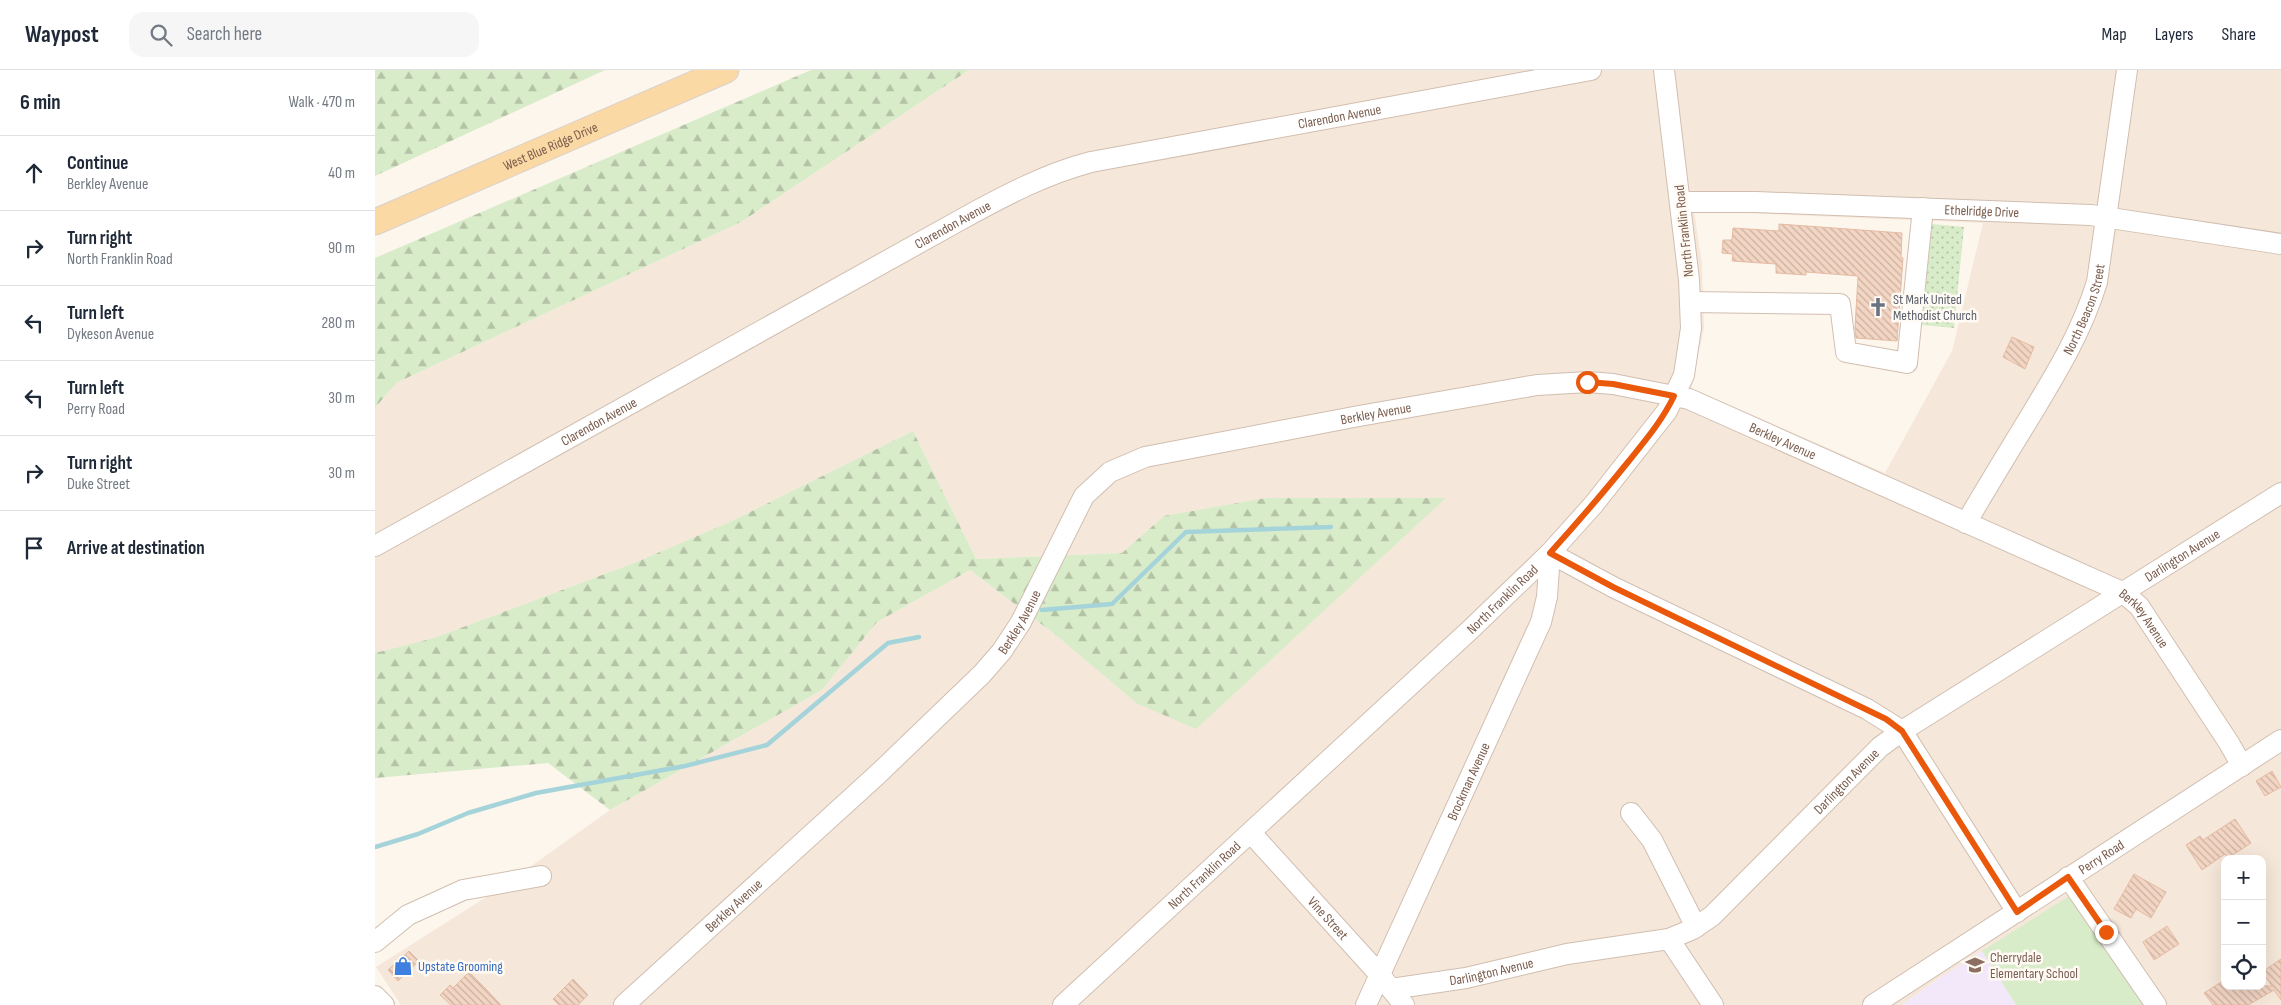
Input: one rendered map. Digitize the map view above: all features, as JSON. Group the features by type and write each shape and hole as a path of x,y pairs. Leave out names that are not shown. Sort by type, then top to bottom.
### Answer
{"main road":[{"name":"West Blue Ridge Drive","path":"375,222 726,70"}],"street":[{"name":"Clarendon Avenue","path":"375,546 962,219 1023,186 1065,169 1091,162 1591,70"},
{"name":"North Franklin Road","path":"1063,1005 1251,833 1550,553 1594,504 1667,411 1684,375 1689,350 1690,302 1681,202 1664,70"},
{"name":"North Beacon Street","path":"1965,523 2059,370 2082,326 2097,282 2127,70"},
{"name":"Ethelridge Drive","path":"1681,202 1756,202 2091,215 2281,244"},
{"path":"1690,302 1840,304 1846,352 1907,363 1923,208"},
{"name":"Berkley Avenue","path":"624,1005 878,774 982,674 1021,622 1084,496 1110,472 1145,457 1472,395 1537,385 1580,382 1613,384 1689,399 2122,592 2139,606 2242,766"},
{"name":"Darlington Avenue","path":"1386,982 1466,978 1567,954 1669,939 1696,927 1711,916 1880,747 1902,731 2281,493"},
{"path":"1550,553 1613,587 1867,709 1902,731 2017,912"},
{"name":"Brockman Avenue","path":"1366,1005 1386,982 1541,622 1547,597 1550,553"},
{"name":"Perry Road","path":"1873,1005 2281,740"},
{"path":"1631,813 1659,853 1696,927"},
{"name":"Vine Street","path":"1251,833 1386,982 1404,1005"},
{"path":"375,942 408,915 463,890 541,876"},
{"path":"2068,877 2156,1005"},
{"path":"1669,939 1713,1005"},
{"path":"375,996 384,1005"}],"shaded area":[{"path":"969,70 2281,70 2281,1005 2144,1005 2074,894 1938,979 1902,1005 401,1005 376,967 499,889 610,810 822,690 877,622 970,570 1057,636 1136,703 1164,516 1122,553 976,559 913,431 732,521 634,563 434,638 375,653 375,408 396,383 741,222","holes":["1694,211 1983,223 1952,351 1885,473 1691,388 1704,328 1702,264"]},
{"name":"Cherrydale Elementary School","path":"1982,951 2016,1005 1902,1005 1938,979"}],"green space":[{"path":"375,70 605,70 375,176"},
{"path":"811,70 969,70 741,222 396,383 375,408 375,258"},
{"path":"1932,224 1964,227 1954,328 1922,325"},
{"path":"913,431 976,559 1122,553 1164,516 1266,498 1446,498 1196,729 1136,703 1057,636 970,570 877,622 822,690 610,810 548,763 375,778 375,653 434,638 634,563 732,521"},
{"path":"2074,893 2144,1005 2016,1005 1982,951"}],"building":[{"name":"St Mark United Methodist Church","path":"1779,224 1902,233 1901,257 1903,258 1897,341 1856,338 1858,276 1806,272 1806,275 1776,273 1776,264 1732,261 1733,254 1722,253 1723,240 1732,240 1733,228 1779,231"},
{"path":"2012,337 2034,347 2025,369 2003,357"},
{"path":"2272,771 2281,787 2265,796 2256,781"},
{"path":"2235,819 2251,843 2233,855 2221,855 2202,870 2186,845 2200,836 2203,840"},
{"path":"2134,874 2166,892 2151,918 2136,909 2131,918 2114,909"},
{"path":"2167,926 2179,944 2154,960 2143,942"},
{"name":"Upstate Grooming","path":"409,951 419,961 398,981 388,970"},
{"path":"2281,959 2281,1000 2274,990 2248,1005 2213,1005 2204,993 2221,982 2221,990 2266,990 2266,986 2272,986 2266,978 2266,969"},
{"path":"469,972 501,1005 451,1005 440,995 450,985 453,988"},
{"path":"573,979 588,995 578,1005 559,1005 553,999"}],"waterway":[{"path":"1042,610 1112,604 1186,532 1331,527"},
{"path":"375,847 418,834 468,813 536,793 685,766 767,745 888,643 919,637"}],"place":[{"name":"St Mark United Methodist Church","path":"1878,307"},
{"name":"Cherrydale Elementary School","path":"1975,965"},
{"name":"Upstate Grooming","path":"403,966"}],"route":[{"path":"1587,382 1633,387 1674,396 1667,411 1650,434 1594,504 1550,553 1613,587 1886,719 1902,731 2017,912 2068,877 2106,932"}]}
